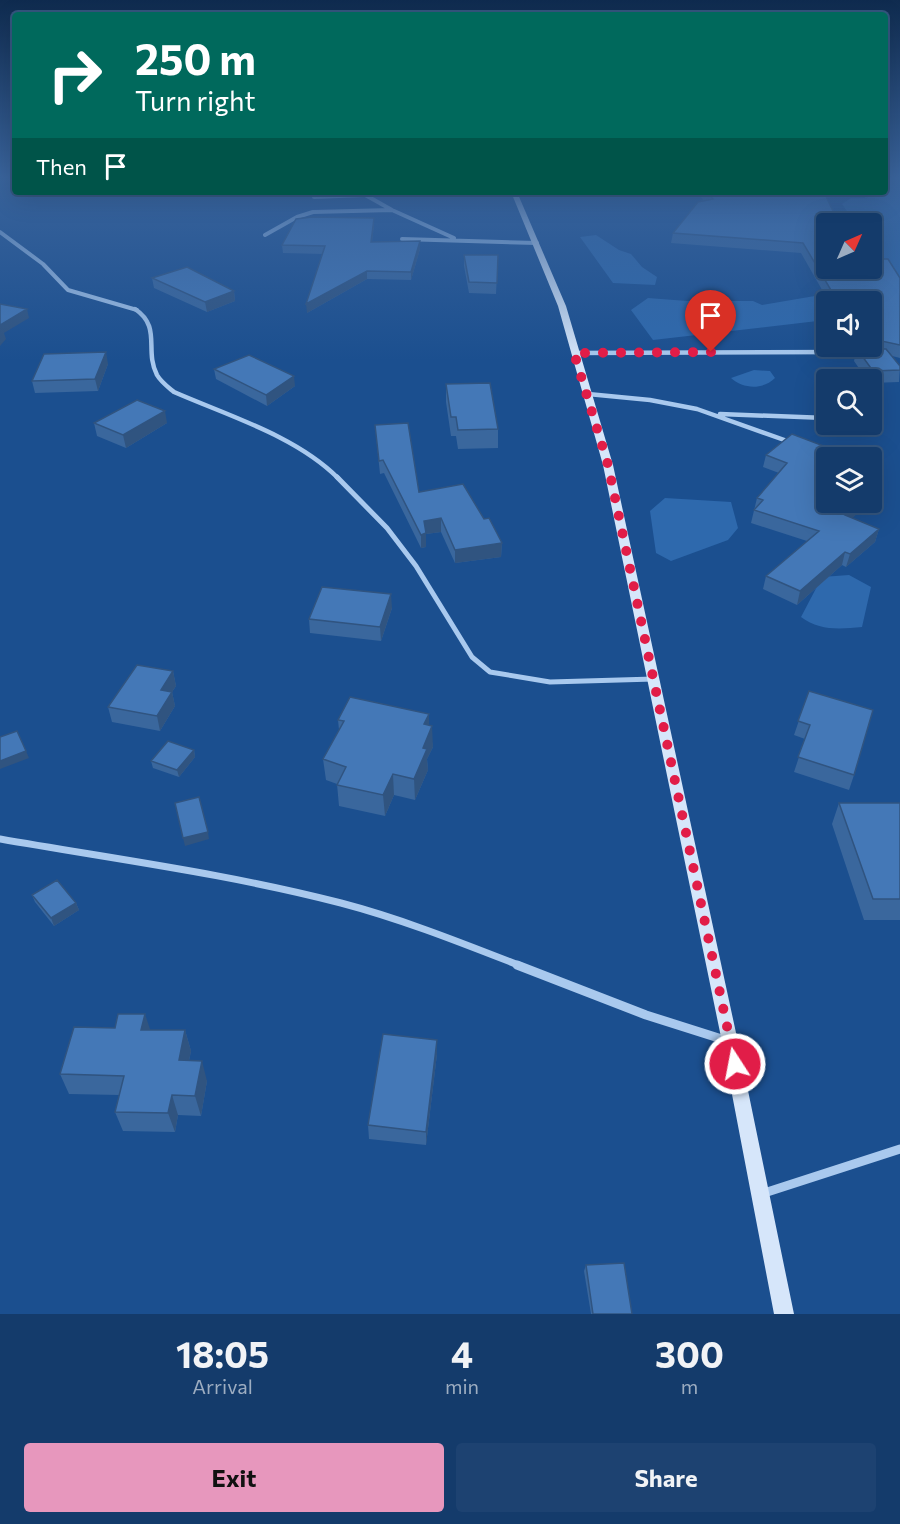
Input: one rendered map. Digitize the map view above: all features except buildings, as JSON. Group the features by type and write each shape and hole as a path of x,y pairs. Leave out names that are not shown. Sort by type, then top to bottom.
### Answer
{"main road":[{"path":"535,238 562,306 608,465 655,679 784,1314"}],"street":[{"path":"8,238 43,264 68,290 132,307 144,315 151,328 153,363 156,373 161,381 174,392 298,446 325,465 394,538 416,566 465,646 480,666 504,676 550,682 655,679"},
{"path":"453,238 457,240"},
{"path":"402,239 537,243"},
{"path":"574,353 816,352"},
{"path":"588,394 649,399 713,413 797,445"},
{"path":"713,413 816,418"},
{"path":"0,838 146,861 312,895 391,918 486,952 646,1015 730,1042"},
{"path":"760,1194 900,1149"}],"shaded area":[{"path":"581,238 601,238 619,250 631,254 642,267 657,277 655,285 613,283"},
{"path":"882,238 900,238 900,286 882,260"},
{"path":"816,296 816,321 653,340 631,310 648,298 687,301 753,301 762,305"},
{"path":"754,370 770,371 775,378 765,385 753,387 736,382 731,378"},
{"path":"665,498 731,502 738,528 728,540 671,561 656,553 650,511"},
{"path":"849,575 871,587 862,627 822,627 801,617 822,577"}],"route":[{"path":"711,352 574,353 608,465 735,1064"}]}
